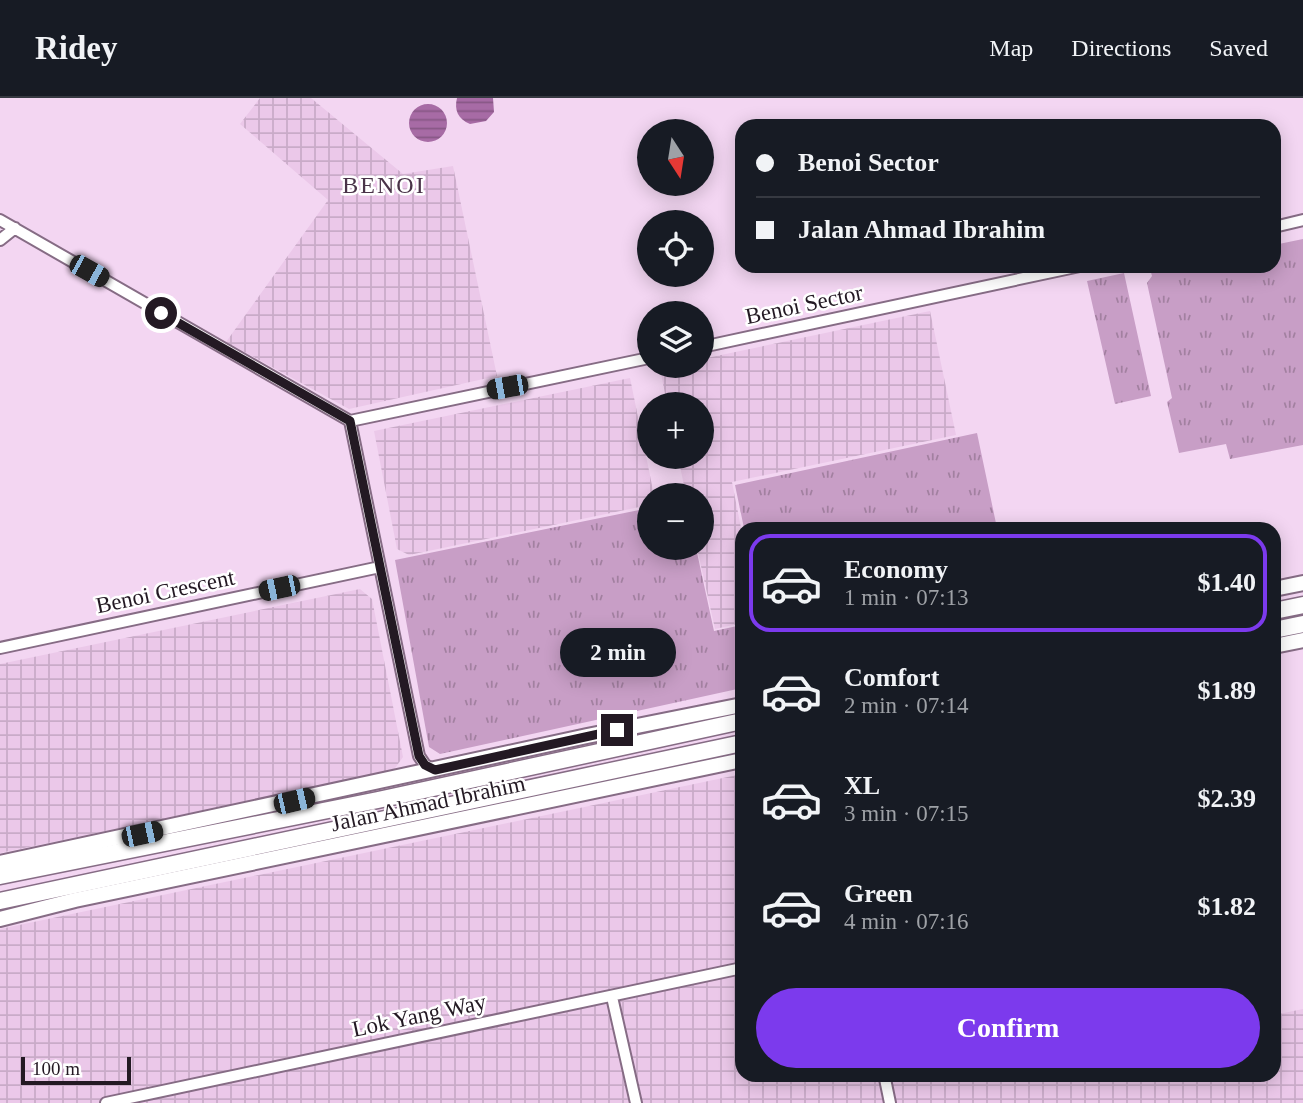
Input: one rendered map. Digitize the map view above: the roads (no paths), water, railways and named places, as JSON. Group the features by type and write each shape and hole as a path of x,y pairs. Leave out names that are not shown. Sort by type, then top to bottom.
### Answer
{"highway":[{"path":"1281,610 1303,605"},
{"path":"1281,629 1303,624"},
{"path":"0,876 378,800 735,723"},
{"path":"0,901 735,745"},
{"path":"0,911 57,895 66,889"}],"main road":[{"path":"1281,588 1303,583"},
{"path":"1281,645 1303,640"},
{"name":"Jalan Ahmad Ibrahim","path":"0,863 735,706"},
{"name":"Jalan Ahmad Ibrahim","path":"0,919 88,897 735,761"}],"street":[{"path":"0,220 350,421 637,361"},
{"path":"1281,225 1303,220"},
{"path":"0,240 15,228"},
{"name":"Benoi Sector","path":"714,344 1047,273"},
{"path":"350,421 419,756 425,765 435,770"},
{"name":"Benoi Crescent","path":"0,648 380,567"},
{"path":"409,776 419,756"},
{"name":"Lok Yang Way","path":"106,1103 735,970"},
{"path":"612,997 636,1103"},
{"path":"886,1082 890,1103"},
{"path":"170,1089 173,1103"}],"district":[{"name":"BENOI","path":"384,185"}]}
